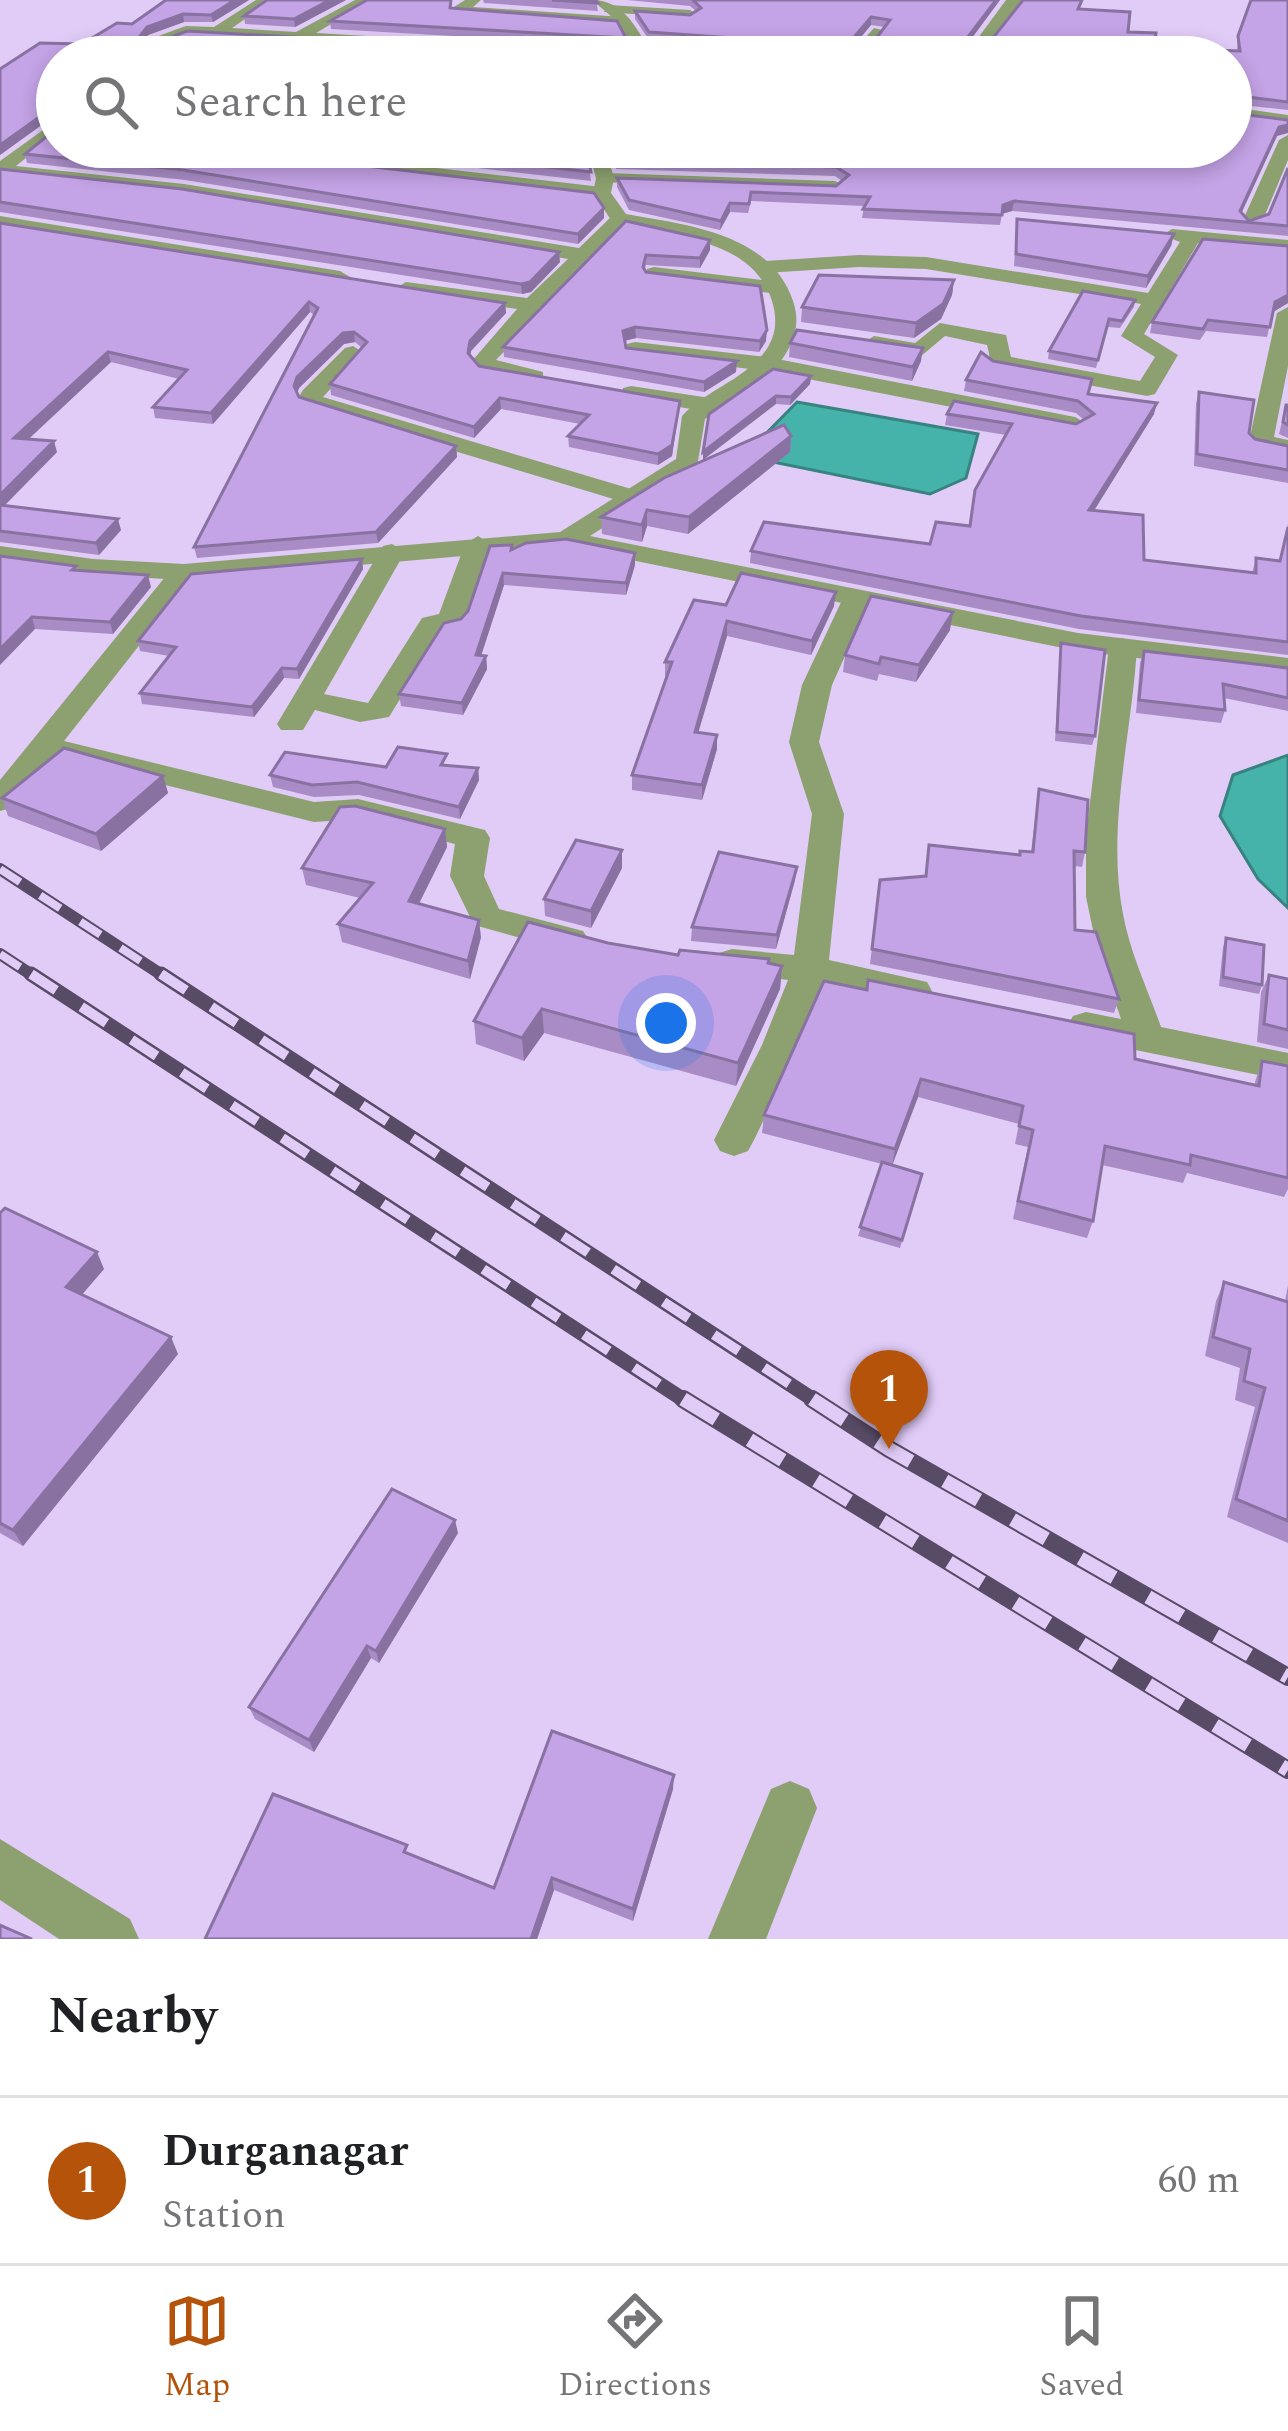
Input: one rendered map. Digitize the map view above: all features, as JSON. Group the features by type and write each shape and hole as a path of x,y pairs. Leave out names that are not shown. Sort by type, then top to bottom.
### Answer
{"street":[{"path":"219,30 266,0"},
{"path":"166,36 219,30 300,36 365,0"},
{"path":"474,0 459,10 623,21"},
{"path":"986,36 1015,0"},
{"path":"604,4 690,14"},
{"path":"604,4 623,21 630,36"},
{"path":"511,36 528,17"},
{"path":"875,36 879,31"},
{"path":"1252,115 1288,120"},
{"path":"1252,222 1288,140"},
{"path":"0,170 36,142"},
{"path":"421,168 603,186 835,186"},
{"path":"567,539 688,462 694,416 767,364 799,333 765,267 732,246 620,219 603,186 600,168"},
{"path":"0,170 184,189 583,255"},
{"path":"571,383 501,372 483,361 532,304 620,219"},
{"path":"0,222 360,280"},
{"path":"1147,233 1288,246"},
{"path":"854,340 920,350 940,329 998,340 1000,362 1147,389 1167,355 1132,336 1192,237"},
{"path":"765,267 926,263 1154,299"},
{"path":"654,273 778,288"},
{"path":"383,284 532,304"},
{"path":"1288,313 1261,441 1288,447"},
{"path":"634,350 767,364 1075,424"},
{"path":"352,353 311,394 313,401 628,496"},
{"path":"617,391 710,405"},
{"path":"0,554 93,567 184,572 567,539 1123,647 1288,667"},
{"path":"392,552 299,711 378,711 432,624 452,621 478,544"},
{"path":"0,800 184,572"},
{"path":"734,1140 781,1045 810,969 828,814 804,742 817,685 857,598"},
{"path":"1123,647 1120,715 1106,807 1103,899 1146,1038"},
{"path":"41,745 314,812 358,809 473,838 466,876 486,917 610,950"},
{"path":"699,958 810,969 939,996"},
{"path":"1054,1019 1288,1067"},
{"path":"737,1939 790,1808"},
{"path":"0,1867 110,1939"}],"shaded area":[{"path":"797,402 978,434 966,478 930,494 744,456"},
{"path":"1288,755 1288,908 1258,879 1220,816 1233,775"}],"building":[{"path":"166,0 235,0 211,15 183,14 147,27 140,36 95,36 117,23 132,24"},
{"path":"267,0 330,0 294,19 244,16"},
{"path":"367,0 451,0 450,8 617,21 625,36 591,36 330,21"},
{"path":"693,0 996,0 969,36 878,36 890,20 871,17 855,36 649,32 635,11 690,15 701,8"},
{"path":"1023,0 1082,0 1078,9 1130,12 1128,32 1156,33 994,36"},
{"path":"1251,0 1288,0 1288,102 1252,98 1252,36 1238,36"},
{"path":"187,31 275,36 174,36"},
{"path":"36,46 36,119 0,145 0,69"},
{"path":"1252,116 1288,120 1288,125 1279,127 1240,211 1249,221 1269,214 1288,168 1288,226 1014,201 1003,205 1002,215 863,209 870,197 751,192 749,204 730,203 721,221 629,200 617,178 836,186 849,175 838,168 1252,168"},
{"path":"163,168 383,168 594,193 604,208 578,234"},
{"path":"0,169 182,189 559,252 530,282 521,284 0,202"},
{"path":"1017,219 1174,234 1148,276 1016,254"},
{"path":"626,221 710,240 700,258 646,255 643,267 646,272 760,286 767,330 760,341 635,327 623,331 626,348 737,361 704,382 503,347"},
{"path":"0,223 505,303 470,341 468,353 479,366 680,401 672,445 658,454 568,436 589,415 500,398 474,427 330,384 367,342 354,332 343,333 297,377 294,386 299,397 456,446 376,532 194,547 318,308 309,302 211,413 153,407 187,370 108,352 14,438 54,441 0,495"},
{"path":"1203,239 1288,246 1288,295 1275,302 1270,327 1208,320 1203,329 1152,322"},
{"path":"819,275 954,280 943,304 916,323 802,307"},
{"path":"1083,291 1135,300 1122,321 1109,319 1098,360 1049,351"},
{"path":"797,330 923,348 913,367 790,343"},
{"path":"981,352 993,361 1092,379 1088,394 1157,403 1089,510 1143,515 1144,560 1256,573 1256,558 1280,561 1288,527 1288,642 1081,616 751,551 764,522 930,544 936,522 970,526 975,490 1012,424 947,414 954,401 1076,424 1094,414 1078,401 966,380"},
{"path":"773,369 811,376 791,397 776,396 703,452 709,414"},
{"path":"1199,392 1254,400 1249,433 1255,439 1288,446 1288,470 1197,454"},
{"path":"784,425 791,436 689,517 647,510 642,525 601,517 664,478"},
{"path":"0,505 118,519 96,543 0,531"},
{"path":"566,539 635,553 626,583 503,573 476,655 486,656 462,703 399,694 444,623 461,619 468,611 490,546 512,545 511,550 526,543"},
{"path":"0,556 76,566 72,570 148,575 110,622 32,617 0,649"},
{"path":"362,559 297,669 282,668 252,707 140,693 176,647 138,641 191,574"},
{"path":"741,573 836,592 812,641 727,621 695,732 717,735 702,785 632,775 672,662 665,662 694,600 726,605"},
{"path":"871,596 953,612 919,665 881,657 879,664 845,655"},
{"path":"1061,643 1105,650 1095,736 1057,732"},
{"path":"1144,651 1288,668 1288,698 1223,684 1225,710 1139,700"},
{"path":"398,747 447,754 441,765 478,768 459,807 357,782 312,785 270,775 285,752 386,767"},
{"path":"64,748 163,776 96,834 2,798"},
{"path":"1039,789 1088,800 1085,852 1074,851 1075,930 1096,932 1119,999 872,949 880,880 926,876 929,845 1020,855 1020,851 1033,852"},
{"path":"355,806 445,829 409,901 479,920 468,961 338,924 373,883 302,868 340,807"},
{"path":"576,840 622,850 591,911 544,899"},
{"path":"719,852 797,867 777,935 692,927"},
{"path":"528,922 608,943 678,955 680,950 769,959 768,963 782,966 738,1063 542,1009 522,1038 474,1021"},
{"path":"1226,938 1264,945 1262,985 1223,977"},
{"path":"1269,975 1288,979 1288,1030 1264,1024"},
{"path":"868,980 1134,1034 1135,1059 1259,1086 1262,1061 1288,1066 1288,1178 1191,1155 1190,1165 1105,1146 1093,1221 1018,1201 1033,1130 1019,1126 1023,1106 921,1079 895,1149 764,1115 824,981 867,990"},
{"path":"882,1162 922,1174 902,1240 860,1227"},
{"path":"5,1208 97,1252 66,1287 171,1337 13,1530 0,1523 0,1213"},
{"path":"1224,1282 1288,1302 1288,1521 1236,1499 1265,1388 1244,1381 1250,1349 1213,1337"},
{"path":"392,1489 455,1520 376,1651 367,1646 309,1740 249,1707"},
{"path":"552,1731 674,1775 633,1909 552,1878 531,1939 205,1939 273,1794 407,1845 404,1852 494,1888"},
{"path":"0,1925 32,1939 0,1939"}],"railway":[{"path":"0,869 165,977"},
{"path":"0,954 35,977"},
{"path":"31,974 687,1402"},
{"path":"161,974 817,1402"},
{"path":"683,1399 1288,1770"},
{"path":"812,1399 889,1449 1288,1677"}],"place":[{"name":"Durganagar","path":"889,1449"}]}
